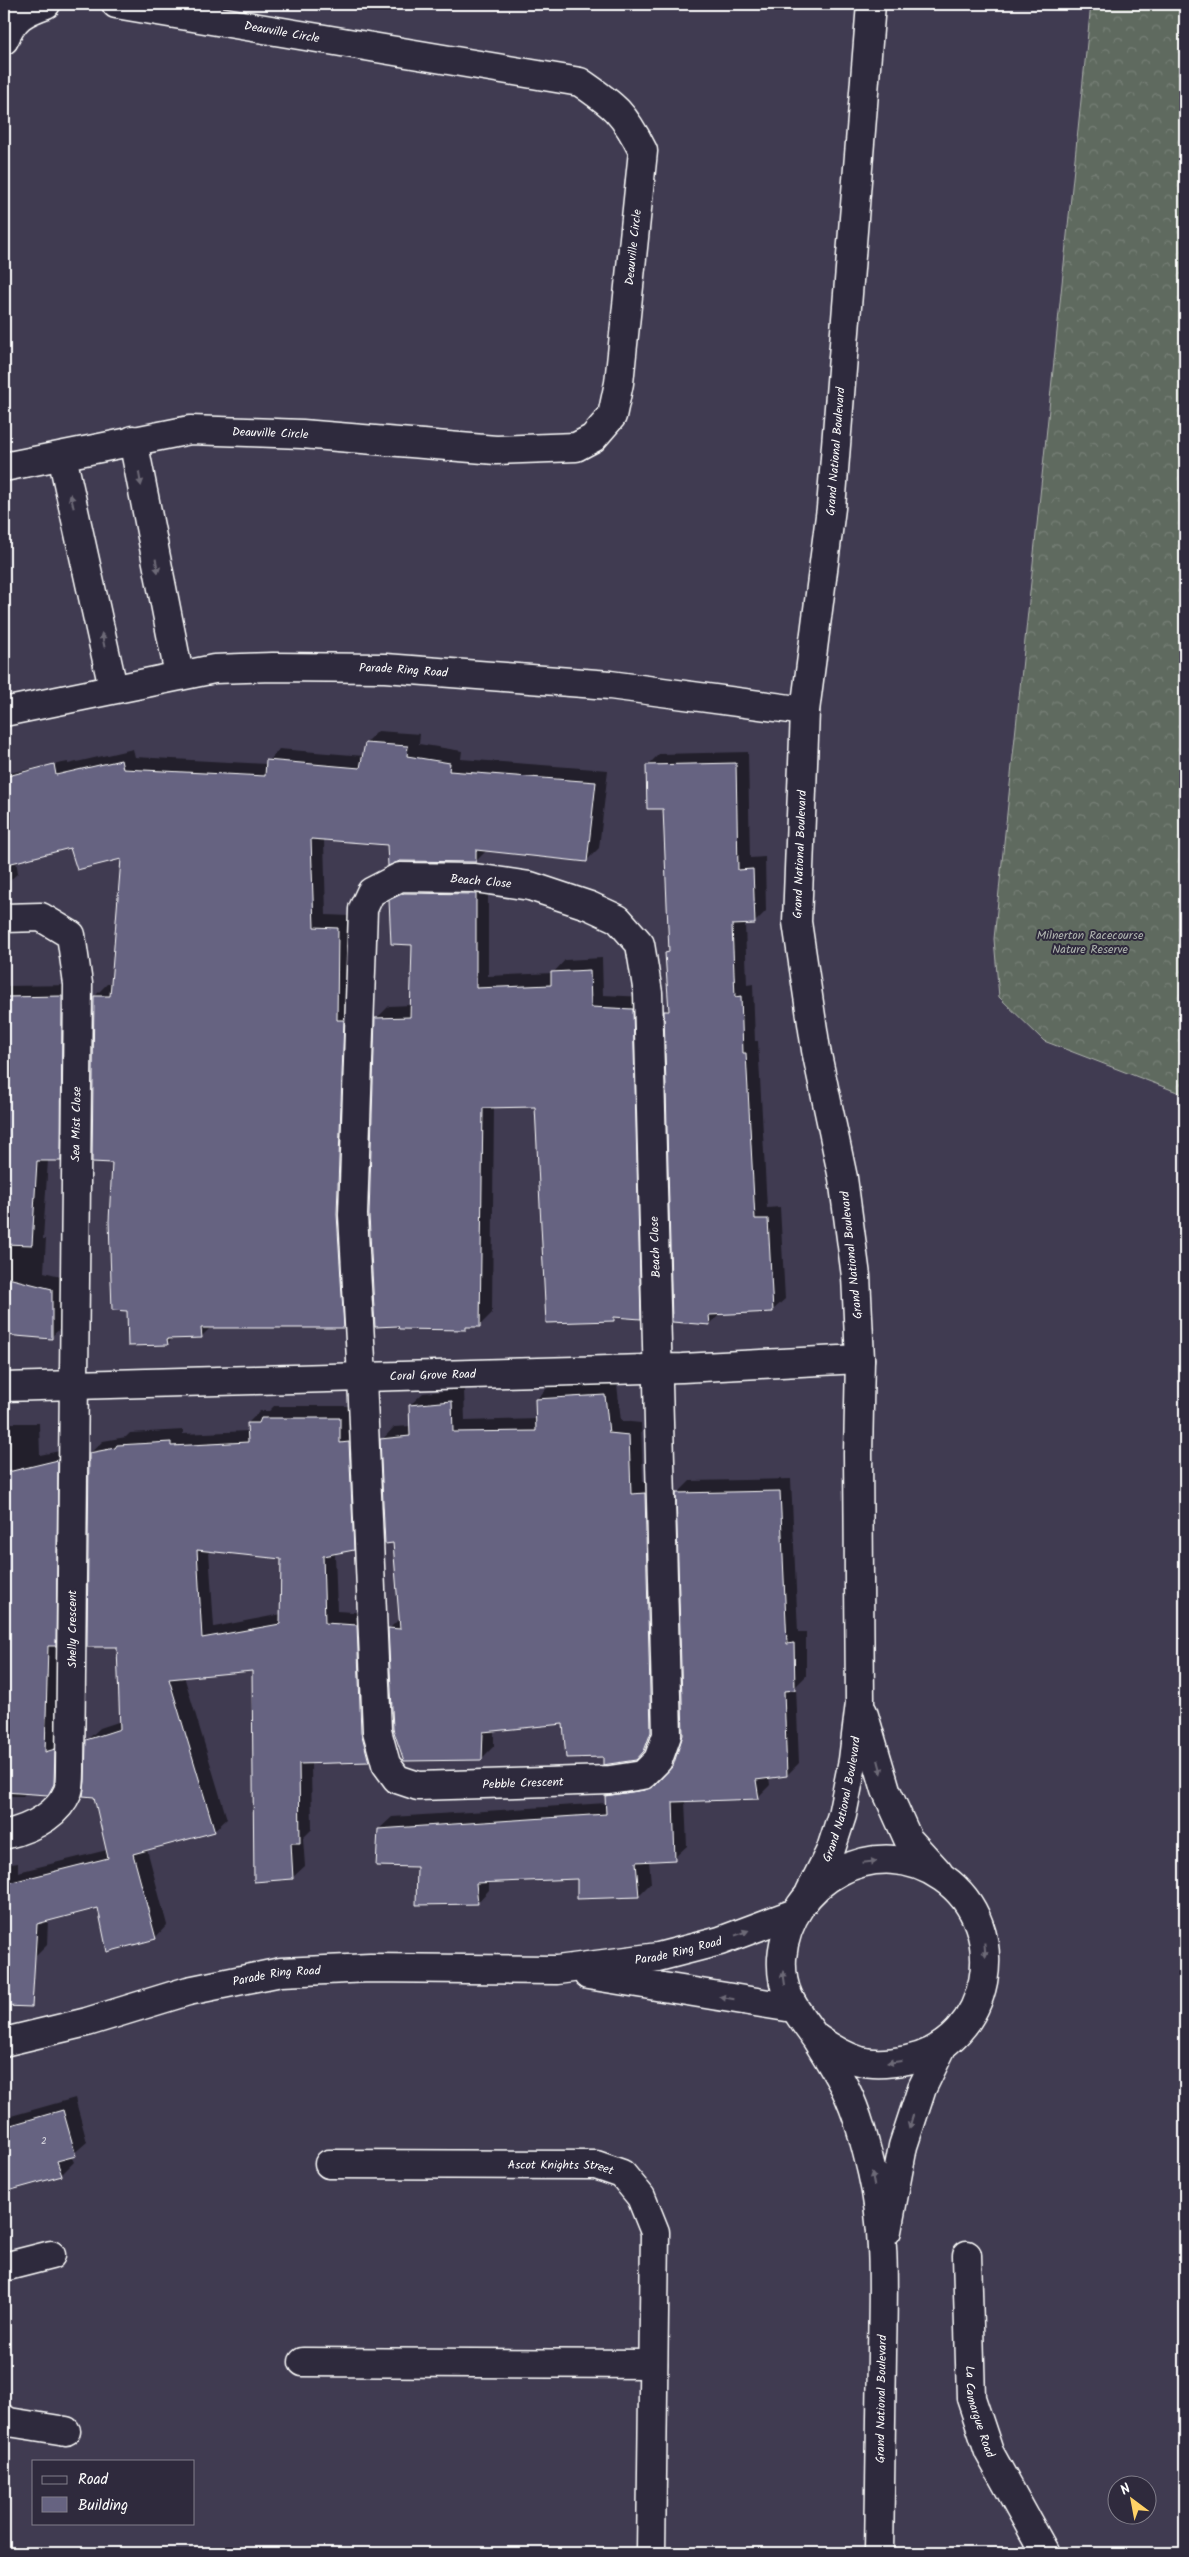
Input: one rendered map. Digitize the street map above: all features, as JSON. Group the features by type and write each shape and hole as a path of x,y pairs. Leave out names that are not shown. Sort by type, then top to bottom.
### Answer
{"street":[{"path":"4,40 10,25 25,11 46,4"},
{"name":"Deauville Circle","path":"4,467 190,430 302,434 496,450 576,447 592,438 612,416 618,383 643,151 628,121 611,103 580,82 116,4"},
{"name":"Grand National Boulevard","path":"871,4 831,508 805,711 797,922 816,1050 842,1178 856,1276 860,1359 858,1454 860,1703 853,1760 842,1816 830,1852 785,1936 782,1960 785,1985 793,2008 814,2036 845,2089 862,2133 872,2174 884,2245"},
{"path":"133,440 179,675"},
{"path":"62,456 113,688"},
{"name":"Parade Ring Road","path":"4,712 113,688 214,669 385,668 610,685 805,711"},
{"name":"Beach Close","path":"362,1377 353,1215 363,909 371,892 400,877 475,878 530,886 590,906 618,919 640,944 648,993 659,1368"},
{"name":"Sea Mist Close","path":"4,918 41,917 71,935 78,984 73,1386"},
{"name":"Coral Grove Road","path":"4,1387 659,1368 860,1359"},
{"name":"Pebble Crescent","path":"362,1377 376,1732 386,1764 397,1779 418,1786 428,1786 610,1780 643,1775 658,1760 667,1735 659,1368"},
{"name":"Shelly Crescent","path":"4,1834 27,1830 50,1814 68,1791 70,1771 73,1386"},
{"name":"Grand National Boulevard","path":"860,1703 886,1790 908,1838 942,1877"},
{"path":"802,1902 832,1874 860,1863 888,1860 916,1865 942,1877 963,1896 978,1920 986,1946 986,1974 979,2002 964,2025 943,2045 918,2058 891,2064 863,2062 836,2052 814,2036"},
{"name":"Parade Ring Road","path":"4,2042 86,2022 188,1991 281,1972 370,1968 557,1970 658,1957 720,1941 802,1902"},
{"name":"Parade Ring Road","path":"557,1970 793,2008"},
{"name":"Grand National Boulevard","path":"879,2553 884,2245 903,2146 922,2088 943,2045"},
{"name":"Ascot Knights Street","path":"330,2164 596,2165 622,2174 641,2197 656,2232 651,2553"},
{"path":"4,2268 52,2255"},
{"name":"La Camargue Road","path":"967,2255 971,2398 989,2452 1045,2553"},
{"path":"303,2362 653,2364"},
{"path":"4,2419 9,2422 66,2431"}],"green space":[{"name":"Milnerton Racecourse Nature Reserve","path":"1091,4 1185,4 1185,1095 1044,1041 999,997 994,939"}],"building":[{"path":"365,743 408,746 407,756 450,763 449,771 596,782 587,862 476,850 476,862 400,861 388,866 387,845 311,839 314,927 338,928 337,1020 344,1020 337,1214 344,1328 201,1328 202,1338 167,1339 168,1345 128,1346 127,1311 112,1310 109,1221 112,1163 92,1162 94,996 110,996 121,859 77,870 70,848 4,865 4,777 54,764 56,775 121,760 123,769 265,776 266,760 360,768"},
{"path":"736,763 738,870 753,869 755,924 732,925 735,997 741,996 743,1053 746,1053 755,1219 768,1219 773,1312 709,1315 710,1325 672,1322 664,1011 669,1011 665,953 669,952 663,809 647,809 646,765"},
{"path":"404,893 476,894 476,988 551,985 551,972 590,970 591,1007 633,1009 641,1319 614,1317 614,1321 546,1323 535,1107 483,1108 480,1327 466,1327 466,1330 399,1329 398,1326 375,1327 369,1215 375,1018 410,1017 412,945 391,944 389,900"},
{"path":"62,996 61,1161 37,1161 32,1245 4,1244 4,997"},
{"path":"4,1277 52,1289 52,1339 4,1335"},
{"path":"605,1395 609,1433 629,1435 631,1494 645,1493 651,1732 644,1751 636,1760 603,1765 603,1757 566,1758 563,1724 483,1732 482,1760 404,1761 393,1729 388,1628 400,1629 393,1543 385,1544 380,1439 410,1436 409,1405 452,1401 453,1432 536,1431 535,1399"},
{"path":"261,1418 340,1418 340,1443 349,1442 354,1550 323,1556 325,1623 357,1625 361,1732 369,1762 299,1764 300,1843 291,1843 293,1879 254,1882 252,1671 169,1679 215,1832 133,1854 156,1939 107,1952 98,1908 37,1924 32,2007 4,2006 4,1884 108,1858 94,1797 83,1796 86,1740 120,1729 117,1647 87,1647 89,1453 115,1448 117,1445 171,1442 171,1446 248,1442 247,1423 259,1423","holes":["197,1550 281,1559 280,1624 202,1638"]},
{"path":"58,1460 56,1646 48,1646 45,1752 55,1749 54,1784 48,1795 4,1792 4,1473"},
{"path":"780,1491 787,1644 794,1643 795,1690 784,1691 787,1776 756,1780 759,1799 673,1802 675,1860 636,1862 639,1897 577,1899 577,1879 476,1883 478,1904 416,1905 417,1867 376,1866 378,1829 606,1814 605,1796 645,1790 654,1786 673,1766 683,1735 676,1493"},
{"path":"63,2110 76,2156 57,2161 62,2176 4,2192 4,2127"}]}
